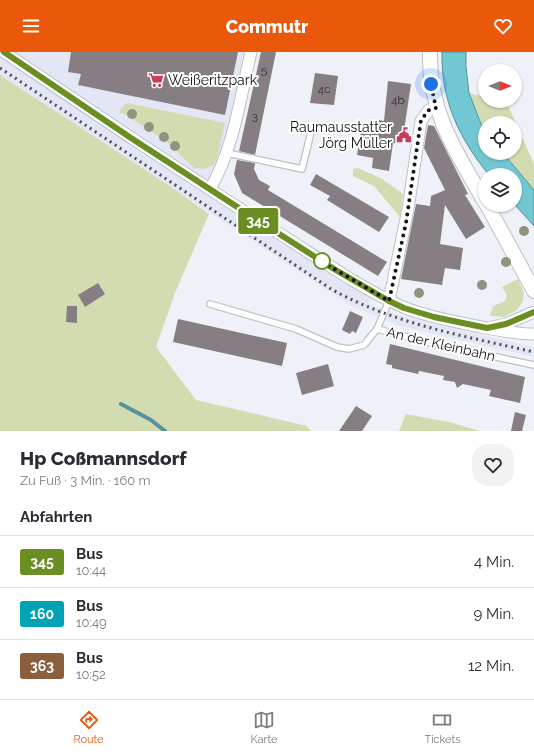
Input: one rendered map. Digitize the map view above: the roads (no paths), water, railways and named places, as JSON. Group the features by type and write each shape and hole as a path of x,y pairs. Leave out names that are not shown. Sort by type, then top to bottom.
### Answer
{"street":[{"name":"An der Kleinbahn","path":"4,52 131,138 334,269 389,301 404,308 434,317 514,334 534,334"},
{"path":"210,189 220,172 227,153 251,52"},
{"path":"430,52 431,84 436,108 457,152 478,190"},
{"path":"389,301 407,216 421,120 429,110 436,108"},
{"path":"491,212 534,291"},
{"name":"An der Kleinbahn","path":"487,328 506,324 534,312"}],"lane":[{"path":"227,153 302,169 311,132"},
{"name":"An der Kleinbahn","path":"389,301 377,329 431,343 534,364"},
{"path":"210,304 296,329 337,347 349,349 364,345 377,329"}],"water":[{"path":"442,52 466,52 469,93 478,116 478,160 509,160 516,168 484,168 478,161 454,118 445,87"},
{"path":"522,176 534,190 534,226 521,212"}],"waterway":[{"path":"121,404 151,420 165,431"}],"railway":[{"path":"0,68 331,289 355,301 404,320 430,328 534,352"}],"place":[{"name":"Weißeritzpark","path":"156,80"},
{"name":"Raumausstatter Jörg Müller","path":"404,135"}]}
